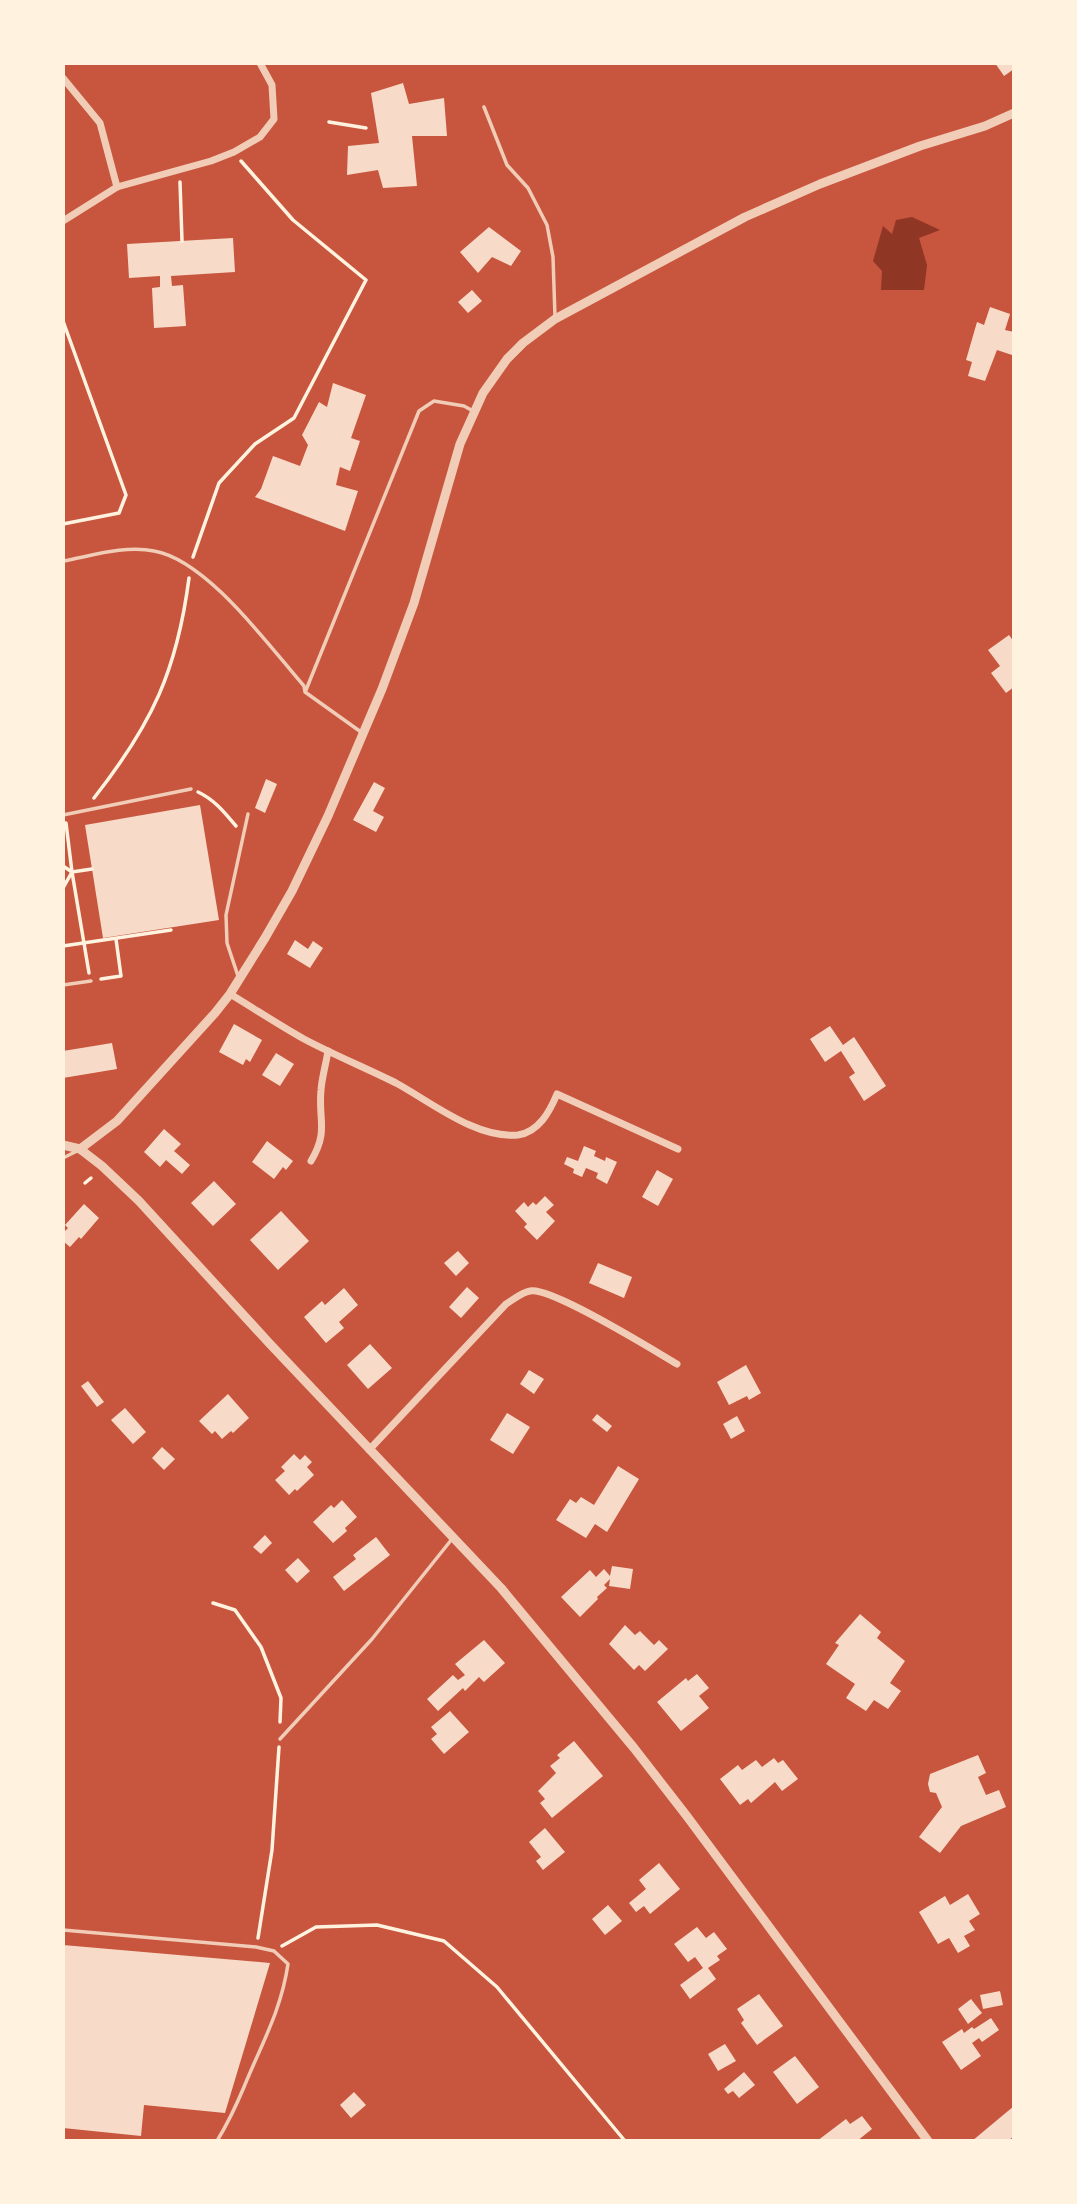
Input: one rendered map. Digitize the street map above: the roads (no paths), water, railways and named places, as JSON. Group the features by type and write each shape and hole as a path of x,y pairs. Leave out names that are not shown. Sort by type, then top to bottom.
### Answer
{"street":[{"path":"63,221 117,187 234,152 260,137 274,119 272,85 260,63"},
{"path":"63,78 100,123 117,187"},
{"path":"80,1149 117,1121 230,994 292,891 363,734 414,603 460,444 483,393 507,359 555,319 745,217 820,184 920,146 985,126 1014,113"},
{"path":"230,994 303,1038 397,1084 457,1119 497,1134 520,1135 537,1127 551,1109 557,1094 678,1149"},
{"path":"311,1161 321,1144 321,1092 328,1051"},
{"path":"63,1145 80,1149 103,1166 139,1201 500,1588 634,1748 928,2141"},
{"path":"369,1450 506,1304 527,1291 537,1291 569,1303 677,1364"}],"lane":[{"path":"484,107 507,166 528,188 548,225 555,319"},
{"path":"305,692 419,411 434,401 464,406 475,411"},
{"path":"63,561 135,549 154,551 190,566 216,588 248,622 304,685 305,692 363,734"},
{"path":"64,815 191,789"},
{"path":"239,979 225,929 228,900 248,814"},
{"path":"63,985 91,981"},
{"path":"63,1158 80,1149"},
{"path":"280,1739 372,1639 453,1537"},
{"path":"63,1930 256,1947 274,1951 288,1964 283,1994 235,2110 217,2141"}]}
